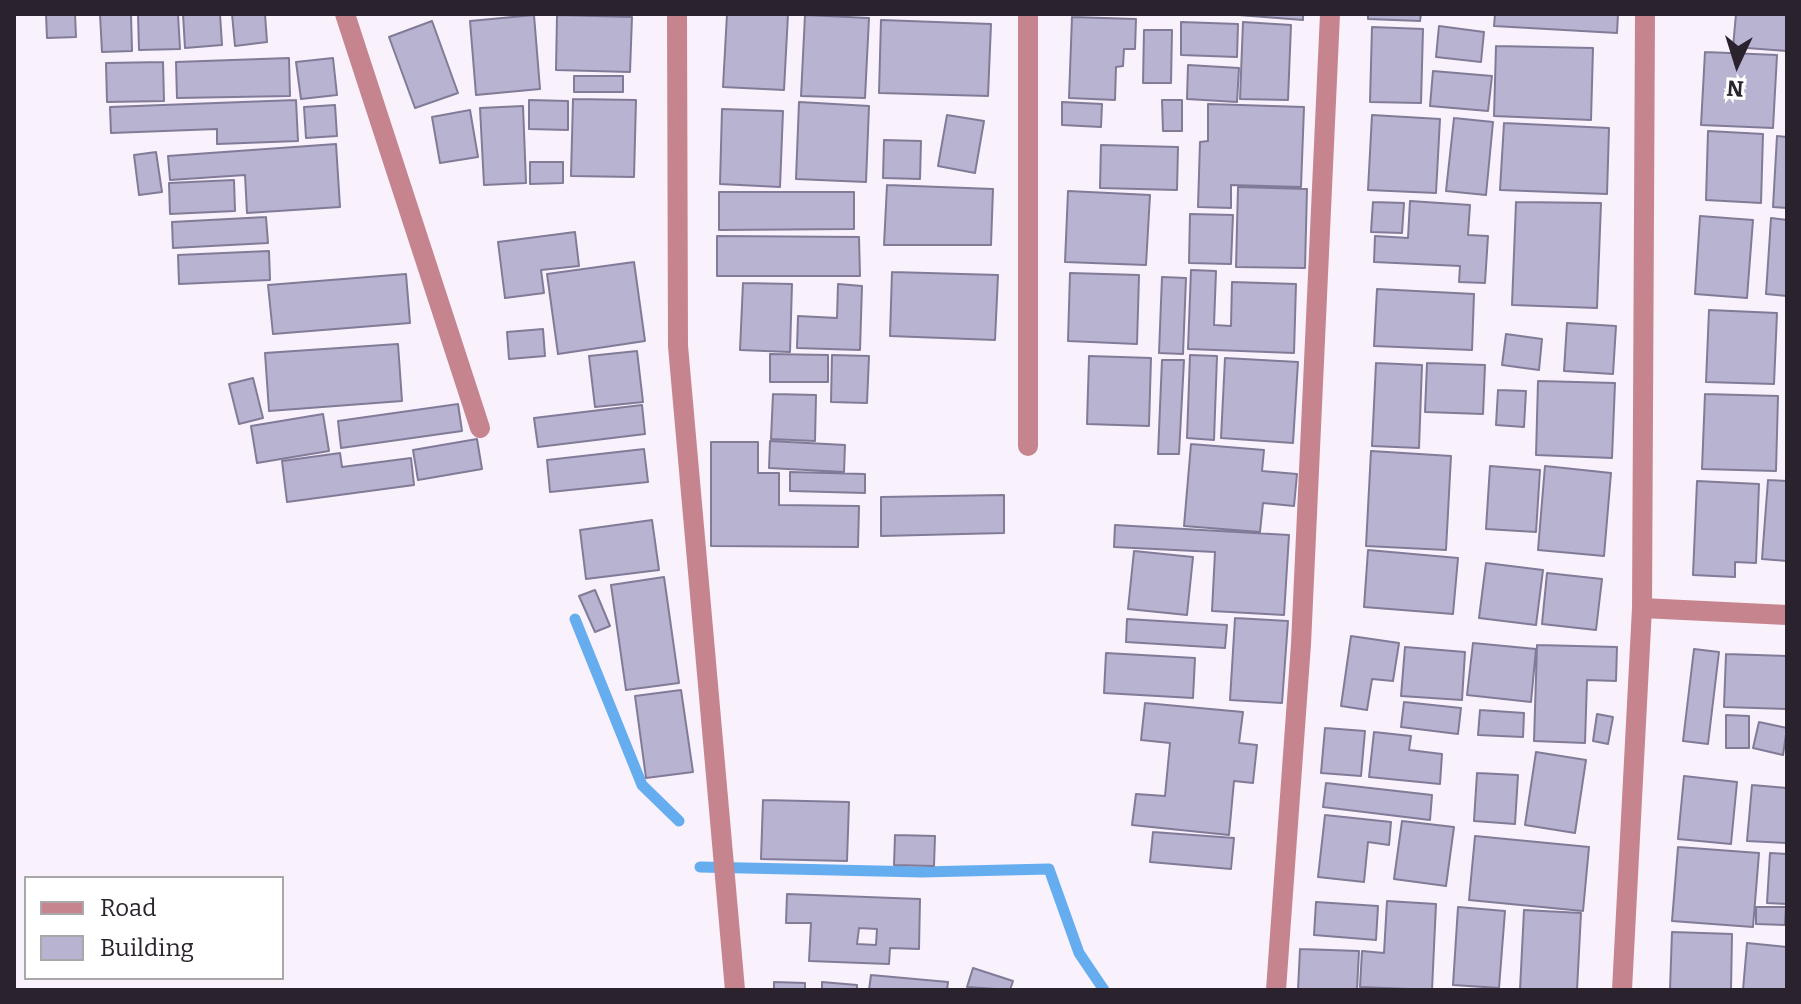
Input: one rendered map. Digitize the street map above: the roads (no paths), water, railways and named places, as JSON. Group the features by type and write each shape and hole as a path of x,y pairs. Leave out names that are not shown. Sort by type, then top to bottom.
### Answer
{"street":[{"path":"345,14 480,428"},
{"path":"677,14 678,346 735,990"},
{"path":"1028,14 1028,446"},
{"path":"1276,990 1301,644 1330,14"},
{"path":"1622,990 1642,608 1645,14"},
{"path":"1642,608 1787,615"}],"waterway":[{"path":"575,619 642,785 679,821"},
{"path":"700,867 922,872 1049,869 1079,953 1104,990"}]}
